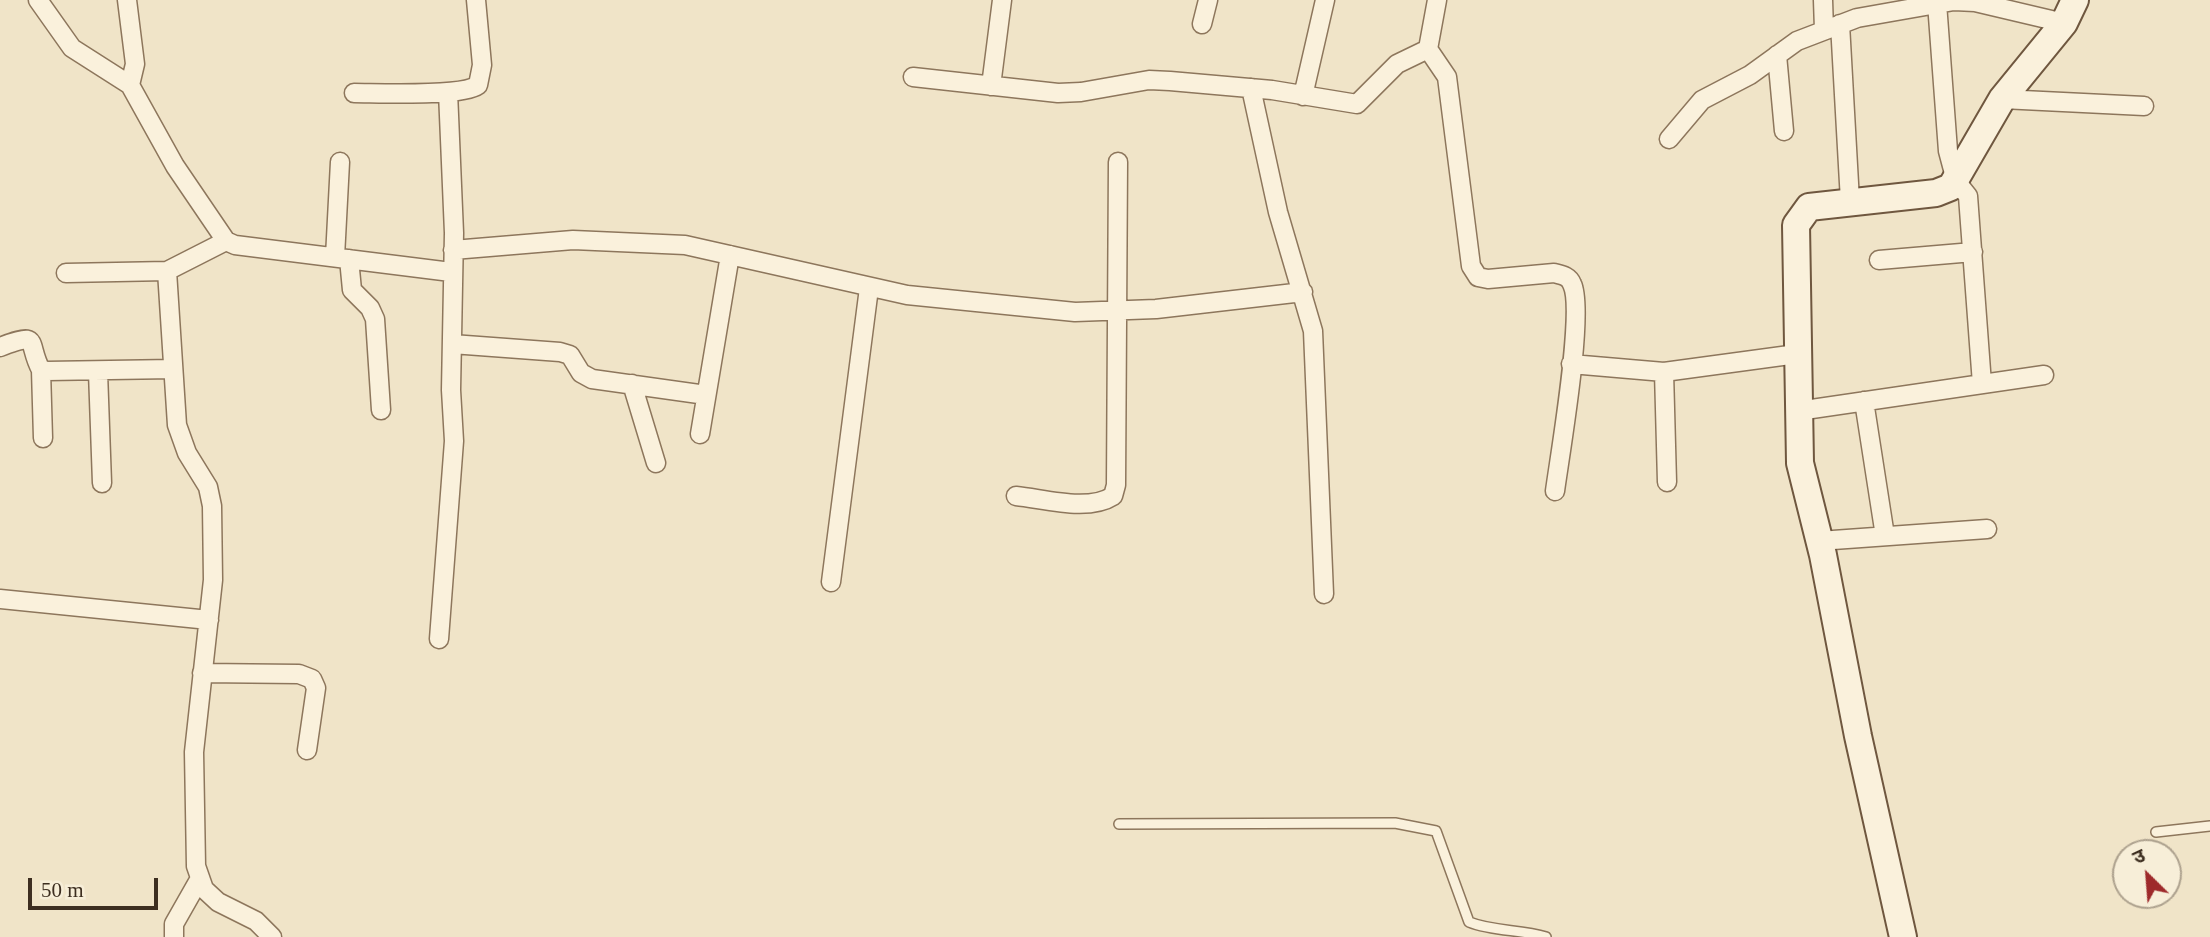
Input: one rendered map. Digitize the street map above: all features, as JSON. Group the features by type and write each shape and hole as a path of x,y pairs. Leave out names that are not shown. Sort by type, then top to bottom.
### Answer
{"street":[{"path":"38,0 72,48 130,85 175,166 226,241 235,245 451,272"},
{"path":"127,0 135,64 130,85"},
{"path":"354,93 447,92 472,89 481,78 476,0"},
{"path":"991,86 1002,0"},
{"path":"1202,24 1209,0"},
{"path":"1303,96 1325,0"},
{"path":"1437,0 1428,49 1447,77 1471,266 1478,277 1488,279 1554,273 1565,276 1572,284 1574,297 1571,364 1555,491"},
{"path":"1823,0 1832,27 1850,201"},
{"path":"1669,138 1702,100 1750,75 1797,41 1832,27 1937,3 1968,1 2070,11"},
{"path":"1937,3 1948,152 1956,181 1968,196 1982,384"},
{"path":"1903,937 1800,463 1796,225 1809,207 1936,193 1956,181 2003,99 2070,11"},
{"path":"913,78 1081,92 1149,80 1251,88 1357,104 1397,64 1428,49"},
{"path":"1777,55 1784,131"},
{"path":"1251,88 1278,212 1313,331 1324,594"},
{"path":"439,639 454,442 451,272 453,250 447,92"},
{"path":"2003,99 2144,106"},
{"path":"340,162 342,258 352,290 370,309 375,319 381,410"},
{"path":"1016,496 1090,504 1103,502 1113,496 1116,485 1119,312 1118,162"},
{"path":"66,273 167,271 226,241"},
{"path":"453,250 544,241 633,241 685,245 869,289 1075,312 1119,312 1303,292"},
{"path":"1879,260 1972,252"},
{"path":"700,434 730,255"},
{"path":"167,271 177,425 187,453 208,487 212,506 213,580 194,752 194,845 199,880 218,902 256,921 272,937"},
{"path":"831,582 869,289"},
{"path":"0,347 23,338 35,345 41,370 43,438"},
{"path":"452,344 560,352 570,355 586,377 706,395"},
{"path":"1571,364 1664,372 1797,354"},
{"path":"41,370 98,372 173,369"},
{"path":"98,372 102,483"},
{"path":"1664,372 1667,482"},
{"path":"1798,411 2044,375"},
{"path":"632,384 656,463"},
{"path":"1864,401 1885,536"},
{"path":"1819,541 1987,529"},
{"path":"0,599 209,620"},
{"path":"202,673 299,674 312,679 316,688 307,750"},
{"path":"174,937 174,924 199,880"}],"lane":[{"path":"1119,824 1395,823 1436,831 1469,922 1487,929 1519,931 1546,937"},
{"path":"2157,832 2210,826"}]}
